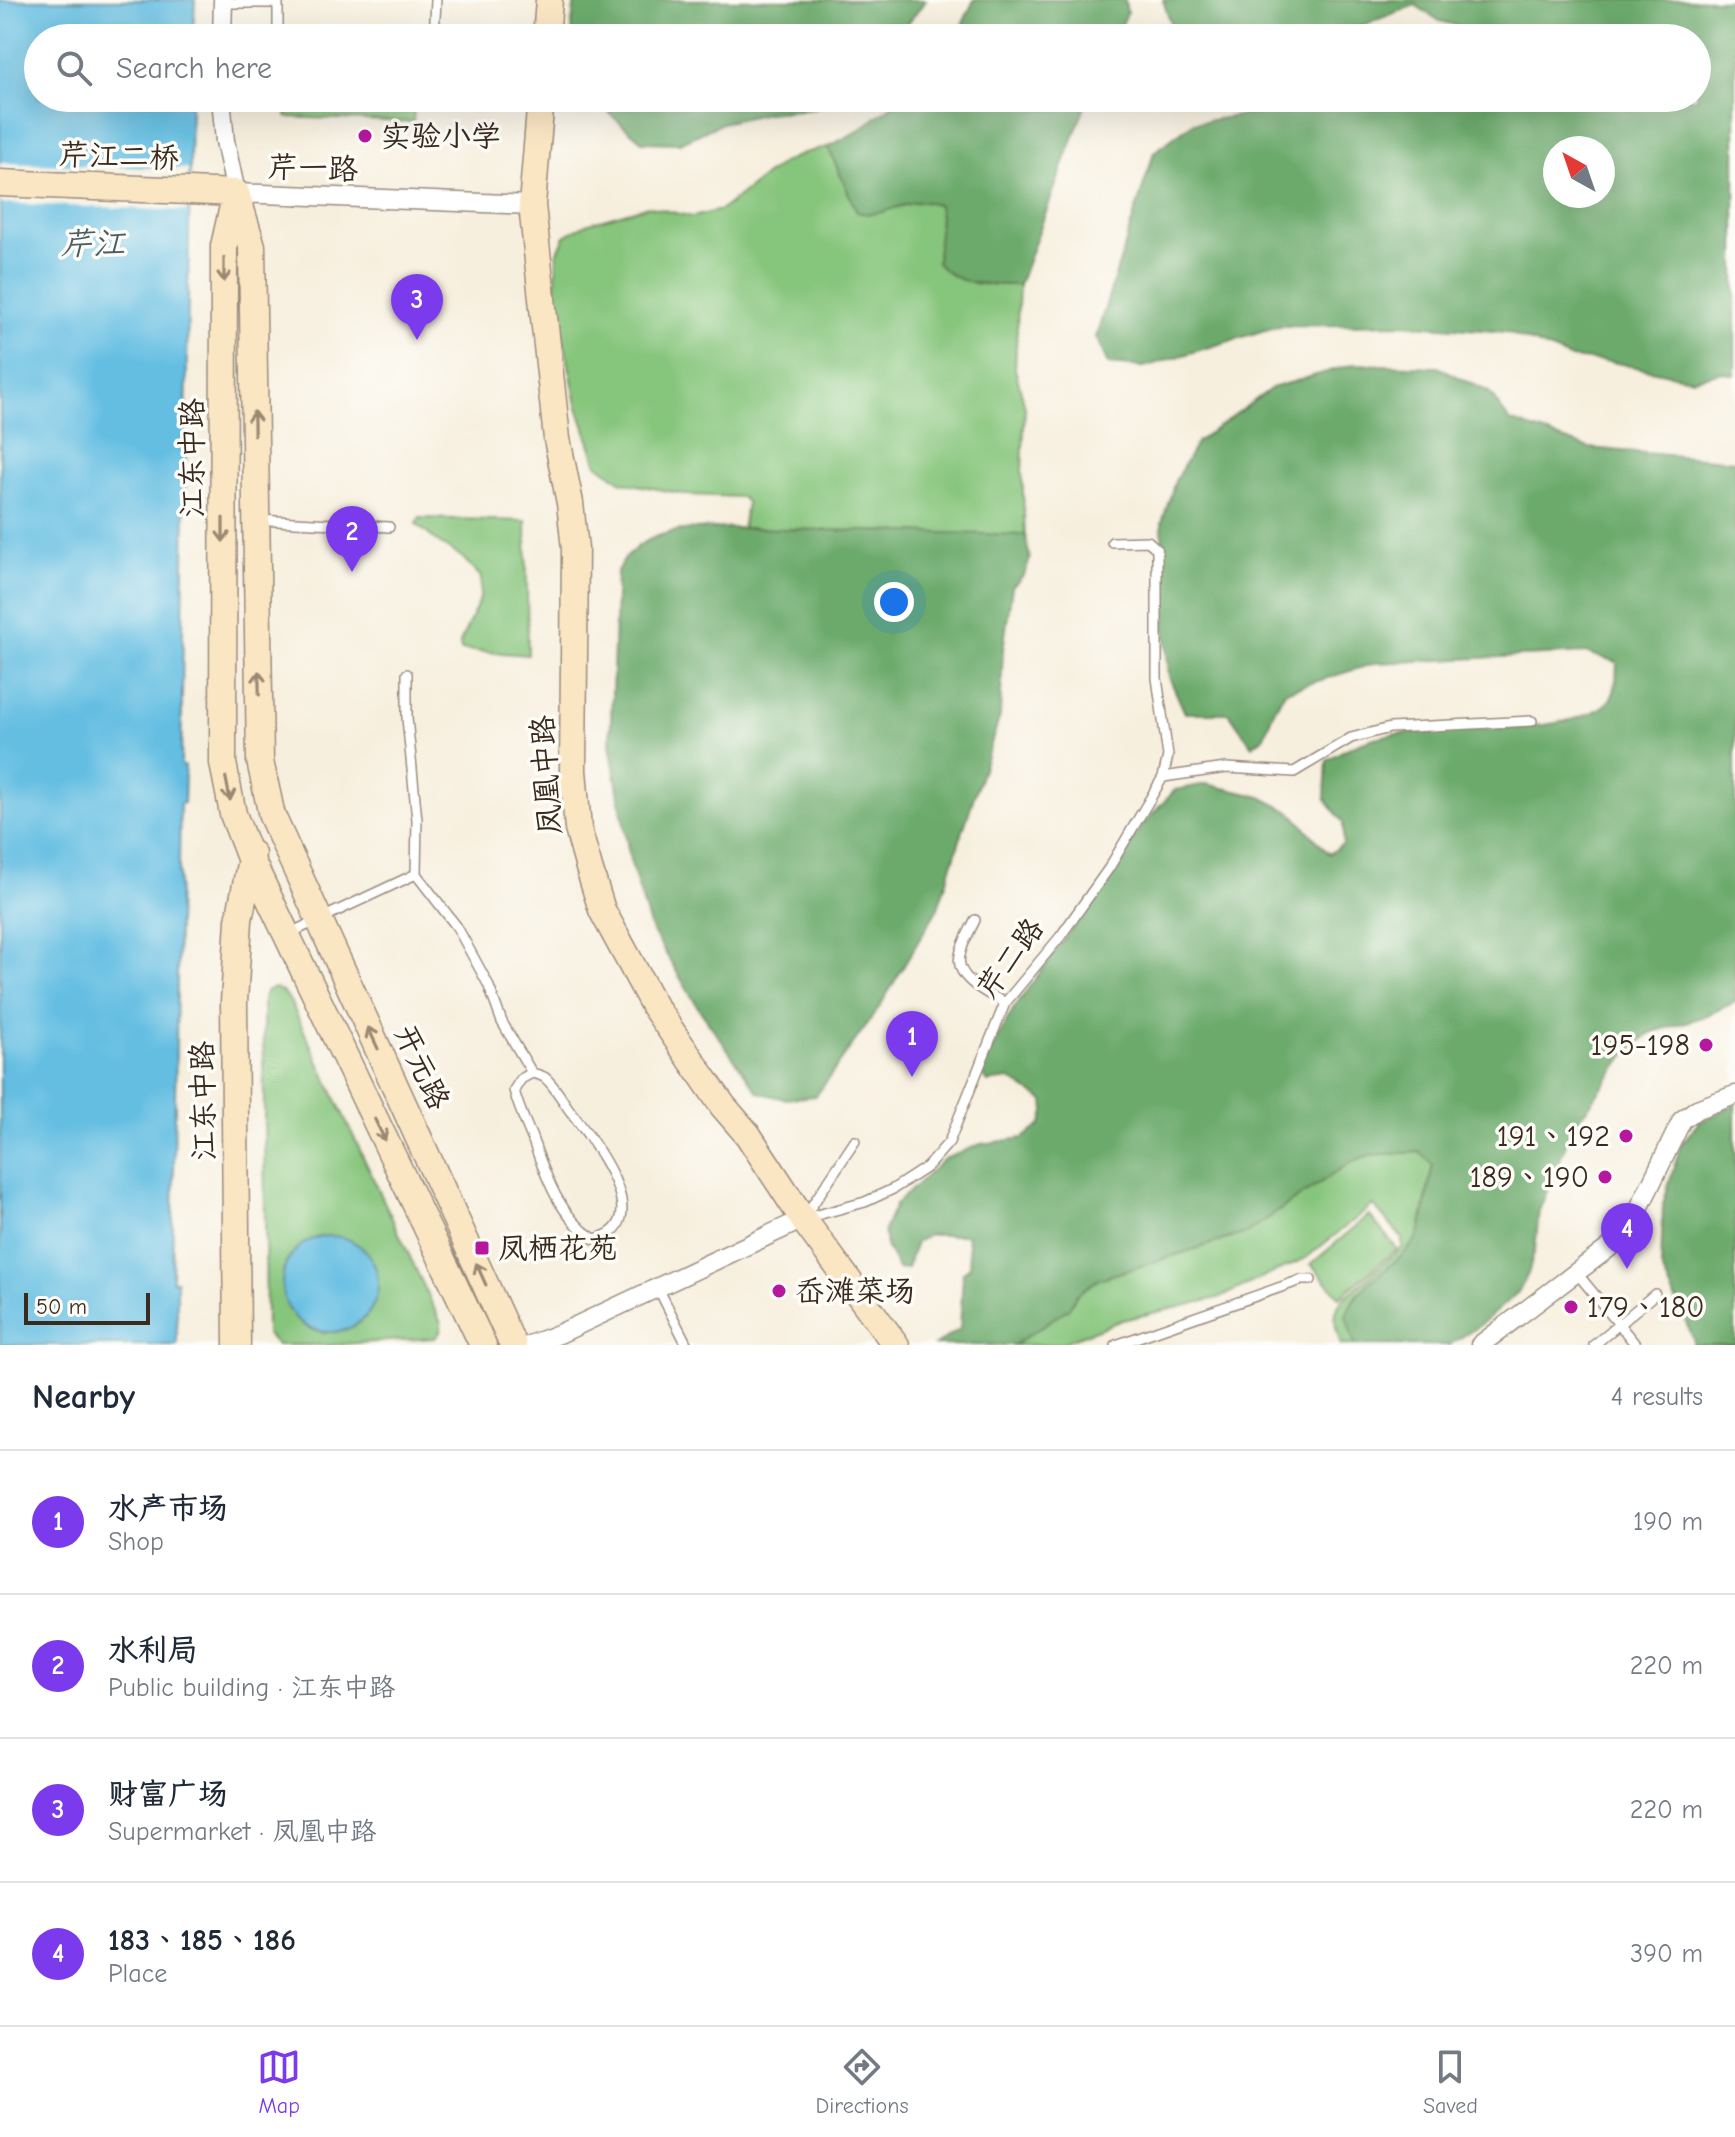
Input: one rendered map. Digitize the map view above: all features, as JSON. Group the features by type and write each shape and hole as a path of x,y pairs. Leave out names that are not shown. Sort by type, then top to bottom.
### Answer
{"main road":[{"path":"547,24 549,0"},
{"name":"凤凰中路","path":"540,112 532,205 557,439 570,503 575,549 573,727 591,836 603,882 621,926 665,1005 733,1102 748,1135 803,1219"},
{"name":"芹江二桥","path":"0,183 236,193"},
{"name":"江东中路","path":"236,193 252,246 260,761 272,816"},
{"name":"江东中路","path":"236,193 224,246 223,763 233,814 250,858 239,920 234,1002 237,1345"},
{"path":"272,816 250,858 483,1345"},
{"name":"开元路","path":"272,816 513,1345"},
{"path":"803,1219 896,1345"}],"street":[{"path":"222,24 223,2"},
{"path":"222,112 236,193"},
{"name":"芹一路","path":"236,193 532,205"},
{"path":"1480,1345 1614,1244 1631,1225 1682,1120 1697,1109 1735,1095"},
{"name":"芹二路","path":"529,1345 803,1219"}],"lane":[{"path":"435,24 436,0"},
{"path":"223,2 278,2 278,24"},
{"path":"255,519 389,527"},
{"name":"芹二路","path":"803,1219 865,1202 893,1189 927,1167 949,1142 1005,1003 1060,937 1101,879 1163,777 1168,756 1157,678 1157,549 1148,541 1112,542"},
{"path":"407,674 408,731 417,820 416,874 457,927 488,984 508,1034 532,1073 545,1077 584,1129 619,1187 622,1206 618,1225 607,1236 594,1239 584,1232 565,1212 553,1192 517,1105 514,1090 521,1079 532,1073"},
{"path":"1163,777 1226,768 1294,772 1351,738 1390,728 1532,721"},
{"path":"288,934 416,874"},
{"path":"975,920 959,956 959,965 972,983 1005,1003"},
{"path":"803,1219 855,1141"},
{"path":"1576,1272 1636,1345"},
{"path":"1116,1345 1301,1280 1311,1280"},
{"path":"658,1288 687,1345"},
{"path":"1594,1345 1655,1294"}],"green space":[{"path":"575,0 926,0 907,24 572,23"},
{"path":"974,0 1125,0 1127,13 1122,24 963,24"},
{"path":"1163,0 1735,0 1735,375 1722,372 1693,379 1612,362 1570,358 1507,332 1402,324 1279,326 1144,367 1108,364 1096,337 1154,152 1193,123 1261,112 1711,112 1711,24 1451,24 1440,21 1415,5 1366,24 1171,24"},
{"path":"286,112 414,112 413,122 286,117"},
{"path":"609,112 778,112 722,123 680,143 643,142"},
{"path":"883,112 1083,112 1019,285 964,281 937,263 938,205 917,202 878,213 857,212 828,147"},
{"path":"828,147 857,212 918,202 938,205 937,263 976,284 1019,285 1015,369 1025,407 1022,470 1025,535 742,528 747,503 741,497 688,495 622,482 597,464 577,404 555,297 557,254 565,236 586,224 648,206 692,217 721,210 782,163"},
{"path":"1354,364 1438,367 1489,392 1510,421 1589,448 1735,461 1735,1002 1703,1017 1650,1033 1626,1054 1572,1129 1539,1211 1535,1250 1528,1274 1518,1292 1479,1326 1449,1345 1355,1345 1346,1316 1359,1293 1409,1249 1420,1232 1433,1165 1420,1152 1369,1155 1348,1164 1246,1233 1099,1279 1077,1294 1069,1308 1014,1345 935,1345 960,1329 963,1272 970,1267 967,1235 928,1235 916,1242 907,1268 898,1269 886,1246 884,1230 895,1205 944,1159 981,1144 1023,1138 1041,1125 1044,1101 1010,1079 988,1082 983,1077 983,1064 1014,1008 1145,822 1175,790 1207,784 1261,797 1292,813 1329,854 1343,844 1343,823 1325,798 1327,760 1334,756 1365,741 1389,735 1504,729 1564,722 1589,714 1607,703 1613,694 1617,662 1587,653 1376,663 1285,691 1264,737 1252,746 1229,713 1185,713 1169,677 1165,629 1162,523 1175,481 1197,442 1272,388"},
{"path":"420,518 526,521 528,655 461,650 460,643 480,599 481,577 462,557 416,524"},
{"path":"742,528 1025,535 1030,559 1024,575 1012,587 1003,650 1000,716 938,908 880,1006 816,1096 784,1099 758,1092 699,1009 651,929 630,860 610,744 617,571 640,545 655,537 688,530"},
{"path":"275,988 290,1001 441,1323 440,1332 435,1338 277,1345 266,1334 263,998 267,990","holes":["323,1237 361,1247 370,1260 372,1305 364,1318 348,1328 333,1332 317,1331 303,1325 298,1319 283,1270 290,1257 302,1246"]},
{"path":"1735,1104 1735,1345 1693,1345 1693,1338 1661,1267 1663,1204 1681,1144 1699,1122"},
{"path":"1420,1152 1433,1164 1419,1235 1405,1253 1356,1295 1346,1316 1355,1345 1341,1345 1335,1323 1338,1307 1402,1248 1402,1238 1373,1205 1306,1258 1218,1298 1122,1320 1056,1345 1014,1345 1068,1308 1077,1294 1099,1279 1246,1233 1348,1164 1369,1155"},
{"path":"1369,1215 1397,1249 1340,1297 1311,1264"}],"water":[{"name":"芹江","path":"0,0 195,0 194,24 24,24 24,112 191,112 181,765 185,767 184,803 180,804 172,1281 177,1281 177,1345 0,1345"},
{"path":"330,1236 348,1240 364,1250 374,1266 378,1284 374,1302 364,1318 348,1328 330,1332 312,1328 296,1318 286,1302 282,1284 286,1266 296,1250 312,1240"}],"pier":[{"path":"0,163 188,169 187,211 0,203"}],"place":[{"name":"实验小学","path":"365,136"},
{"name":"财富广场","path":"417,340"},
{"name":"水利局","path":"352,572"},
{"name":"195-198","path":"1706,1045"},
{"name":"水产市场","path":"912,1077"},
{"name":"191、192","path":"1626,1136"},
{"name":"189、190","path":"1605,1177"},
{"name":"凤栖花苑","path":"482,1248"},
{"name":"183、185、186","path":"1627,1269"},
{"name":"岙滩菜场","path":"779,1291"},
{"name":"179、180","path":"1571,1307"}]}
